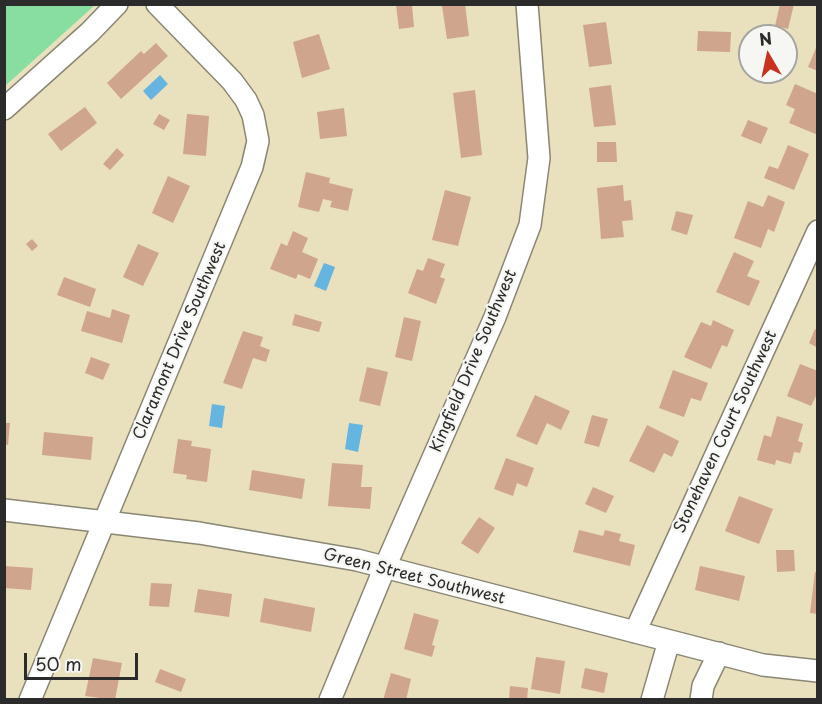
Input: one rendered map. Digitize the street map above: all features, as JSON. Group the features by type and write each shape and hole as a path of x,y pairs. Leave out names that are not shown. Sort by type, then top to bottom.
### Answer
{"street":[{"path":"4,109 82,40 117,4"},
{"name":"Claramont Drive Southwest","path":"30,699 252,167 258,141 253,115 246,100 232,81 157,4"},
{"name":"Kingfield Drive Southwest","path":"330,699 385,567 495,317 530,225 539,158 527,4"},
{"name":"Stonehaven Court Southwest","path":"634,632 818,231"},
{"name":"Green Street Southwest","path":"4,510 199,533 357,560 763,665 818,671"},
{"path":"652,699 669,641"},
{"path":"701,699 703,687 719,653"}],"green space":[{"path":"5,4 95,4 95,5 5,86"}],"water":[{"path":"160,75 168,84 151,100 143,91"},
{"path":"324,263 335,267 326,291 314,286"},
{"path":"212,404 225,406 222,428 209,426"},
{"path":"349,423 363,425 358,452 345,449"}],"building":[{"path":"465,4 469,36 447,39 442,6"},
{"path":"780,4 794,4 789,24 775,24"},
{"path":"396,5 412,5 414,27 399,29"},
{"path":"606,22 612,64 589,67 583,25"},
{"path":"698,31 731,32 730,52 697,51"},
{"path":"319,34 330,69 302,78 293,42"},
{"path":"156,43 168,56 121,99 107,83 141,51 144,54"},
{"path":"818,43 818,71 808,67"},
{"path":"795,84 818,94 818,135 789,123 795,109 786,105"},
{"path":"611,85 616,125 594,127 589,88"},
{"path":"475,90 482,155 461,158 453,93"},
{"path":"85,107 97,123 61,151 48,134"},
{"path":"344,108 347,136 320,139 317,112"},
{"path":"159,114 170,120 164,130 153,124"},
{"path":"187,114 209,116 206,156 183,154"},
{"path":"748,120 768,128 761,144 741,136"},
{"path":"597,142 616,142 617,162 597,162"},
{"path":"788,145 809,154 794,190 764,178 769,166 778,169"},
{"path":"117,148 124,155 110,170 103,164"},
{"path":"306,172 330,178 329,183 353,189 348,211 330,207 332,201 323,199 319,212 298,207"},
{"path":"168,176 190,186 173,223 152,213"},
{"path":"623,185 624,201 631,200 633,220 622,221 624,237 601,239 597,188"},
{"path":"445,190 471,197 458,246 432,240"},
{"path":"768,195 785,202 774,232 768,229 761,248 734,238 748,201 763,207"},
{"path":"676,211 693,215 687,235 671,230"},
{"path":"293,231 308,238 302,252 318,259 310,279 298,274 296,279 270,269 281,243 287,246"},
{"path":"32,239 38,246 32,251 26,244"},
{"path":"138,244 159,253 143,286 123,277"},
{"path":"734,252 754,261 747,276 760,281 749,306 716,292"},
{"path":"428,258 445,264 440,277 445,279 436,304 408,293 417,269 423,271"},
{"path":"64,277 96,289 90,307 57,295"},
{"path":"112,309 130,315 122,343 81,331 87,311 110,318"},
{"path":"295,314 322,322 319,332 292,325"},
{"path":"404,317 421,321 412,361 395,357"},
{"path":"713,320 734,330 727,347 722,345 711,369 684,357 701,322 711,326"},
{"path":"815,329 818,330 818,348 809,343"},
{"path":"243,331 263,337 260,346 270,350 266,362 253,358 242,389 223,383"},
{"path":"91,357 110,364 103,380 85,373"},
{"path":"800,364 818,371 818,397 816,396 811,406 787,396"},
{"path":"367,367 388,372 380,406 359,401"},
{"path":"673,370 708,383 701,401 691,398 684,417 659,408"},
{"path":"535,395 570,411 561,430 547,423 537,445 516,436"},
{"path":"592,415 608,419 599,447 584,443"},
{"path":"777,416 803,424 798,441 803,443 800,453 794,452 791,464 776,460 775,465 757,460 764,435 771,437"},
{"path":"4,423 10,423 8,445 4,444"},
{"path":"647,425 679,441 672,457 664,453 654,473 629,461"},
{"path":"44,432 93,437 91,460 42,455"},
{"path":"178,439 192,441 191,446 211,449 207,482 186,479 187,475 173,473"},
{"path":"506,458 534,468 527,487 517,483 513,496 494,489"},
{"path":"332,463 363,465 361,487 372,487 370,509 328,506"},
{"path":"252,470 305,479 302,499 249,490"},
{"path":"593,487 614,496 606,513 585,504"},
{"path":"739,496 773,509 759,544 725,531"},
{"path":"479,517 495,528 478,554 461,543"},
{"path":"579,530 603,536 605,530 621,534 619,541 635,545 630,566 573,552"},
{"path":"776,550 794,550 795,571 777,572"},
{"path":"4,566 33,568 31,590 4,588"},
{"path":"700,566 745,576 739,601 695,590"},
{"path":"815,572 818,572 818,614 810,613"},
{"path":"151,583 172,584 169,607 149,606"},
{"path":"198,589 232,594 229,617 194,612"},
{"path":"264,598 315,608 311,632 260,622"},
{"path":"414,613 439,620 432,645 435,646 432,657 404,649"},
{"path":"536,657 565,661 560,694 531,689"},
{"path":"93,658 122,663 115,700 85,696"},
{"path":"585,668 608,673 604,693 581,688"},
{"path":"160,669 186,679 181,692 155,682"},
{"path":"391,673 411,679 406,700 383,700"},
{"path":"510,686 528,688 527,700 509,700"}]}
